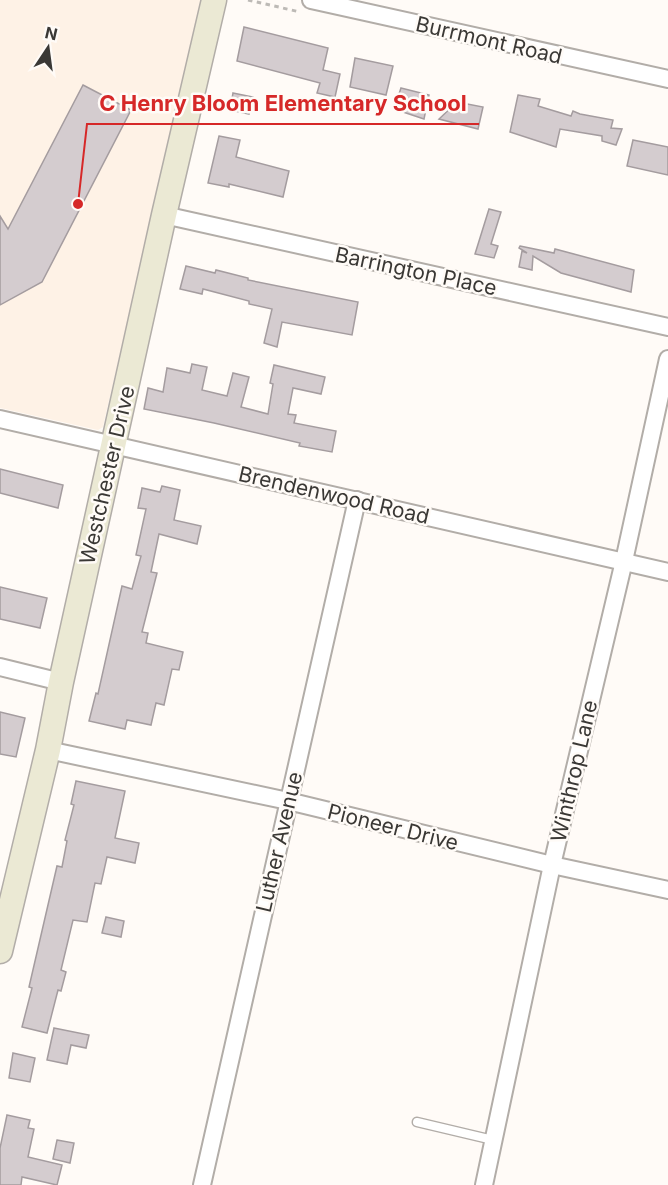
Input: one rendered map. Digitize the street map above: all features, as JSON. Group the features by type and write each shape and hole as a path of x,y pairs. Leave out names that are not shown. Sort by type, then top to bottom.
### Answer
{"street":[{"name":"Westchester Drive","path":"0,951 48,750 164,215 214,0"},
{"name":"Burrmont Road","path":"311,0 668,79"},
{"name":"Barrington Place","path":"164,215 668,327"},
{"name":"Winthrop Lane","path":"484,1185 552,865 624,561 668,359"},
{"name":"Brendenwood Road","path":"0,419 668,572"},
{"name":"Luther Avenue","path":"202,1185 357,500"},
{"path":"0,667 61,682"},
{"name":"Pioneer Drive","path":"48,750 288,801 552,865 668,890"}],"lane":[{"path":"417,1122 493,1140"}],"shaded area":[{"path":"0,0 203,0 103,427 98,430 0,408"}],"building":[{"path":"244,27 328,48 323,70 340,74 335,97 317,93 320,83 237,61"},
{"path":"355,58 393,66 386,95 350,87"},
{"path":"83,85 131,110 42,282 0,305 0,216 8,229"},
{"path":"401,88 429,95 424,119 394,109"},
{"path":"233,93 253,97 249,114 230,110"},
{"path":"518,95 540,99 538,106 571,116 573,111 613,120 611,128 622,129 616,145 602,141 602,136 560,129 556,147 510,132"},
{"path":"457,102 483,107 478,129 439,119"},
{"path":"219,136 240,140 236,157 289,171 283,197 229,184 229,187 208,183"},
{"path":"633,140 668,147 668,175 627,166"},
{"path":"489,209 501,212 491,244 498,246 494,258 475,254"},
{"path":"520,246 554,253 555,249 634,270 631,292 561,273 533,256 532,270 519,267 522,251 527,253 519,248"},
{"path":"186,266 215,273 216,270 248,278 248,280 358,302 352,335 282,322 277,347 264,343 272,309 203,289 202,294 180,289"},
{"path":"192,364 207,367 202,390 227,396 233,373 249,377 241,407 268,414 274,365 325,377 321,394 293,388 288,414 296,415 294,423 336,431 332,452 299,446 300,443 214,423 144,409 148,388 163,392 167,368 190,373"},
{"path":"0,469 63,485 58,508 0,493"},
{"path":"162,486 180,490 174,520 201,526 197,544 159,534 151,572 157,573 142,632 148,633 146,643 183,652 179,670 172,669 164,705 156,703 151,725 127,720 125,729 89,721 96,693 98,694 122,586 132,589 141,556 136,555 146,509 138,508 142,488 160,492"},
{"path":"0,587 47,598 40,628 0,619"},
{"path":"0,712 25,718 16,757 0,754"},
{"path":"76,781 125,791 115,838 139,843 135,863 107,857 101,884 95,883 87,922 73,920 61,970 66,972 61,991 58,990 47,1033 22,1027 57,866 62,867 67,841 65,840 74,805 71,804"},
{"path":"106,917 124,921 121,937 102,933"},
{"path":"54,1028 89,1035 86,1048 71,1045 67,1064 47,1060"},
{"path":"13,1053 35,1058 30,1082 9,1078"},
{"path":"7,1115 30,1120 28,1128 34,1129 28,1157 62,1165 57,1185 22,1177 21,1185 0,1185 0,1148"},
{"path":"57,1140 74,1143 70,1163 53,1159"}],"place":[{"name":"C Henry Bloom Elementary School","path":"78,204"}]}
